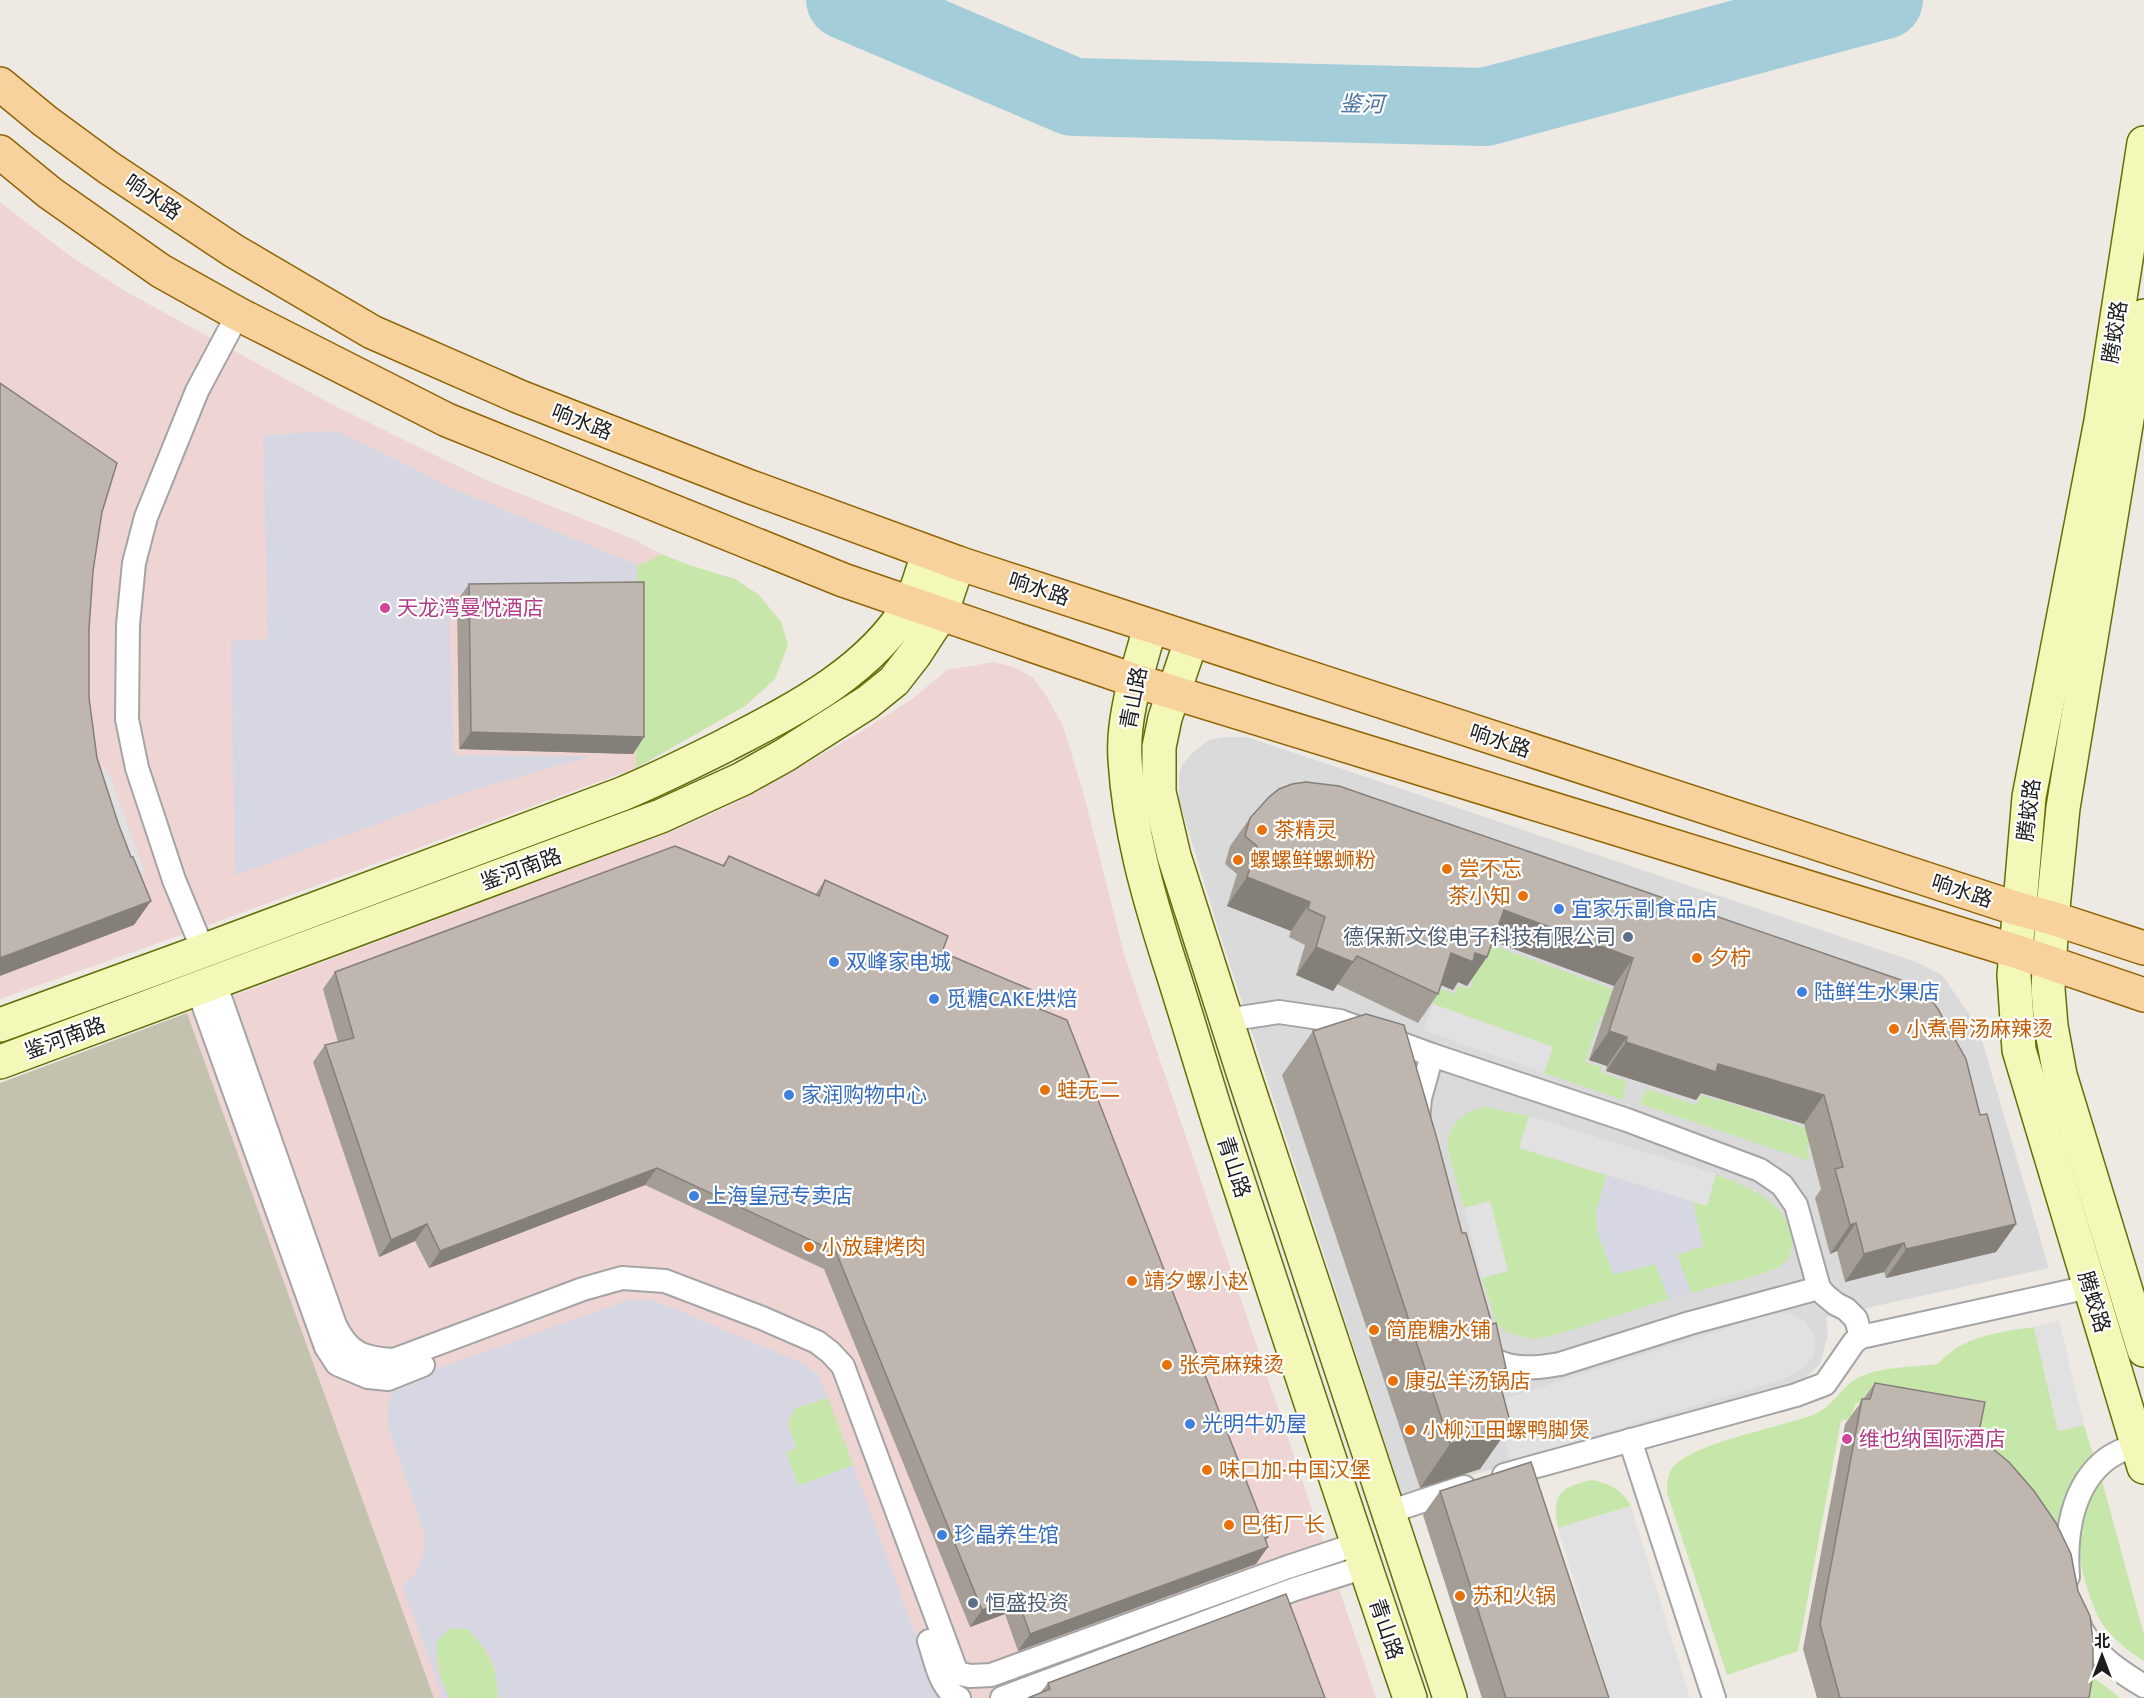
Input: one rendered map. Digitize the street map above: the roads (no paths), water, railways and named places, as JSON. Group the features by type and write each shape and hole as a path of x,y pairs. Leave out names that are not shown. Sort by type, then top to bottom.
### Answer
{"main road":[{"name":"响水路","path":"0,84 63,135 171,210 234,251 372,332 591,426 943,558 1191,641 2144,948"},
{"name":"响水路","path":"0,152 50,193 161,271 238,314 447,420 843,580 1136,681 2051,962 2144,995"}],"street":[{"name":"腾蛟路","path":"2141,1456 2019,1050 2015,1013 2015,951 2029,797 2101,421 2144,143"},
{"name":"腾蛟路","path":"2144,316 2063,808 2052,918 2048,988 2051,1026 2060,1075 2144,1350"},
{"name":"鉴河南路","path":"0,1025 611,798 669,774 777,719 849,671 871,653 943,558"},
{"name":"鉴河南路","path":"0,1062 661,816 742,779 785,755 868,702 894,681 941,614 943,558"},
{"name":"青山路","path":"1150,627 1127,720 1124,755 1130,811 1140,864 1154,917 1206,1082 1361,1556 1410,1698"},
{"name":"青山路","path":"1191,641 1165,718 1159,747 1159,792 1174,856 1450,1698"}],"lane":[{"path":"202,950 174,880 137,768 128,719 128,625 134,563 146,517 197,391 238,314"},
{"path":"206,986 343,1342 358,1354 375,1359 394,1360 583,1288 622,1278 665,1281 817,1342 843,1366 957,1673 970,1676 991,1675 1277,1571 1361,1556"},
{"path":"206,986 326,1347 337,1364 368,1377 388,1379 629,1289 647,1289 666,1294 808,1351 833,1373 943,1682 954,1696 959,1698"},
{"path":"1226,1020 1279,1012 1340,1021 1432,1055 1627,1120 1760,1170 1782,1185 1796,1205 1819,1288 1836,1305 1846,1309 1856,1319 1862,1337"},
{"path":"1419,1143 1417,1132 1420,1098 1432,1055"},
{"path":"1389,1512 1524,1469 1796,1395 1825,1384 1854,1342 1862,1337 2089,1287"},
{"path":"1475,1328 1482,1350 1495,1360 1523,1368 1542,1368 1690,1323 1819,1288"},
{"path":"1630,1440 1714,1698"},
{"path":"2141,1456 2106,1459 2084,1486 2071,1521 2067,1540 2067,1561 2072,1600 2082,1630 2093,1647 2106,1660 2144,1686"},
{"path":"1524,1469 1531,1491"},
{"path":"1002,1698 1295,1589 1361,1556"}],"waterway":[{"name":"鉴河","path":"845,0 1073,97 1485,107 1884,0"}],"place":[{"name":"天龙湾曼悦酒店","path":"385,608"},
{"name":"茶精灵","path":"1262,830"},
{"name":"螺螺鲜螺蛳粉","path":"1238,860"},
{"name":"尝不忘","path":"1447,869"},
{"name":"茶小知","path":"1523,896"},
{"name":"宜家乐副食品店","path":"1559,909"},
{"name":"德保新文俊电子科技有限公司","path":"1628,937"},
{"name":"夕柠","path":"1697,958"},
{"name":"双峰家电城","path":"834,962"},
{"name":"陆鲜生水果店","path":"1802,992"},
{"name":"觅糖CAKE烘焙","path":"934,999"},
{"name":"小煮骨汤麻辣烫","path":"1894,1029"},
{"name":"蛙无二","path":"1045,1090"},
{"name":"家润购物中心","path":"789,1095"},
{"name":"上海皇冠专卖店","path":"694,1196"},
{"name":"小放肆烤肉","path":"809,1247"},
{"name":"靖夕螺小赵","path":"1132,1281"},
{"name":"简鹿糖水铺","path":"1374,1330"},
{"name":"张亮麻辣烫","path":"1167,1365"},
{"name":"康弘羊汤锅店","path":"1393,1381"},
{"name":"光明牛奶屋","path":"1190,1424"},
{"name":"小柳江田螺鸭脚煲","path":"1410,1430"},
{"name":"维也纳国际酒店","path":"1847,1439"},
{"name":"味口加·中国汉堡","path":"1207,1470"},
{"name":"巴街厂长","path":"1229,1525"},
{"name":"珍晶养生馆","path":"942,1535"},
{"name":"苏和火锅","path":"1460,1596"},
{"name":"恒盛投资","path":"973,1603"}]}
